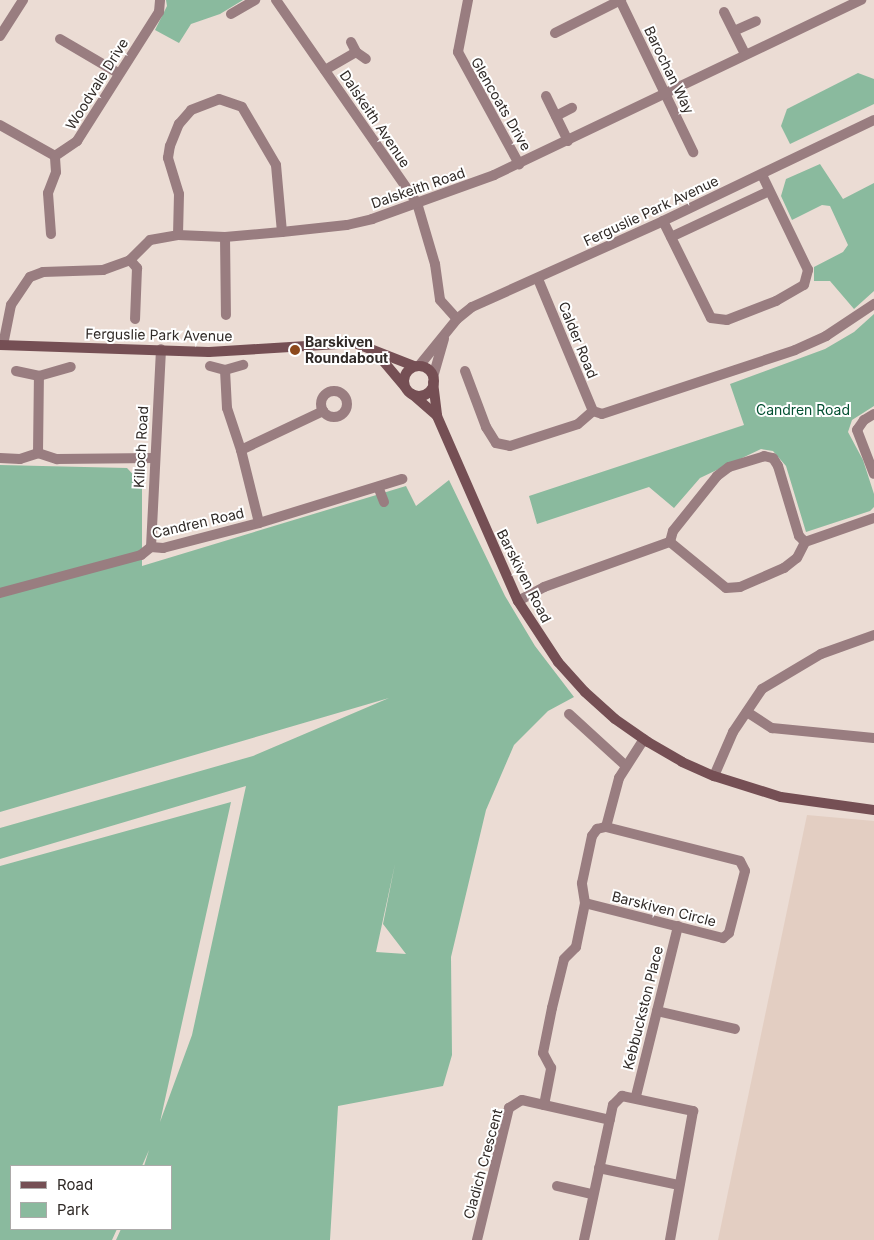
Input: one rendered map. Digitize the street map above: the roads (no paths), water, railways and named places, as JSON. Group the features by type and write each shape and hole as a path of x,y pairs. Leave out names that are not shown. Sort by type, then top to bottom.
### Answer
{"street":[{"path":"0,36 24,0"},
{"name":"Woodvale Drive","path":"56,156 77,141 118,72 159,12 160,0"},
{"path":"231,14 255,0"},
{"name":"Dalskeith Avenue","path":"276,0 417,203 435,264 440,300 456,319"},
{"name":"Glencoats Drive","path":"468,0 460,29 459,56 519,164"},
{"path":"555,33 621,0"},
{"name":"Barochan Way","path":"621,0 693,152"},
{"name":"Dalskeith Road","path":"1,346 11,305 30,277 42,272 103,270 130,260 150,240 178,235 225,236 347,225 417,203 519,164 666,96 745,54 861,0"},
{"path":"724,12 745,54"},
{"path":"734,31 756,21"},
{"path":"60,39 118,72"},
{"name":"Dalskeith Avenue","path":"351,42 356,52 366,59"},
{"name":"Dalskeith Avenue","path":"326,70 356,52"},
{"path":"546,96 568,141"},
{"path":"178,235 179,194 168,158 170,146 179,124 191,110 219,99 242,107 276,165 282,232"},
{"path":"556,116 572,108"},
{"name":"Ferguslie Park Avenue","path":"1,346 232,352 337,342 355,343 375,353 416,366 446,334 456,319 472,307 664,221 874,120"},
{"path":"2,130 56,156 56,172 48,193 51,234"},
{"path":"664,221 711,318 727,320 776,302 804,286 808,270 762,175"},
{"path":"671,237 769,191"},
{"path":"225,236 226,315"},
{"path":"130,260 137,268 135,319"},
{"name":"Calder Road","path":"538,279 593,411"},
{"path":"465,371 480,415 496,443 510,446 578,424 593,411 602,414 795,350 826,336 874,304"},
{"name":"Ferguslie Park Avenue","path":"433,380 446,334"},
{"name":"Killoch Road","path":"151,547 161,349"},
{"name":"Ferguslie Park Avenue","path":"375,353 409,391"},
{"path":"210,366 224,370 243,365"},
{"path":"416,366 428,369 433,380 426,394 409,391 404,377 416,366"},
{"path":"16,371 40,376 71,368"},
{"path":"224,370 227,408 241,450 259,523"},
{"path":"38,453 40,376"},
{"name":"Barskiven Road","path":"433,380 437,416 518,601 558,662 585,692 615,719 644,739 682,762 714,776 781,797 874,810"},
{"name":"Barskiven Road","path":"409,391 437,416"},
{"path":"241,450 323,411"},
{"path":"874,414 864,420 857,430 874,474"},
{"path":"0,458 20,459 38,453 57,460 154,458"},
{"path":"670,542 673,531 717,476 729,467 764,456 772,458 778,466 799,536 805,542"},
{"name":"Candren Road","path":"0,593 141,555 151,547 163,548 259,523 402,480"},
{"path":"379,488 384,502"},
{"path":"670,542 726,588 740,587 784,568 797,558 805,542 874,518"},
{"path":"518,601 544,587 670,542"},
{"path":"714,776 733,732 762,689 821,654 874,635"},
{"path":"747,712 772,728 874,738"},
{"path":"569,714 626,766"},
{"path":"544,1105 551,1068 543,1053 564,959 576,947 585,903 582,883 592,836 597,829 606,827 619,778 644,739"},
{"name":"Barskiven Circle","path":"585,903 723,938 729,933 745,871 740,861 606,827"},
{"name":"Kebbuckston Place","path":"636,1096 678,926"},
{"path":"657,1012 735,1029"},
{"path":"584,1240 614,1105 622,1096 636,1096 693,1111 670,1240"},
{"name":"Cladich Crescent","path":"477,1240 509,1108 522,1100 610,1120"},
{"path":"599,1168 679,1185"},
{"path":"556,1186 593,1194"}],"place":[{"name":"Barskiven Roundabout","path":"295,350"}]}
